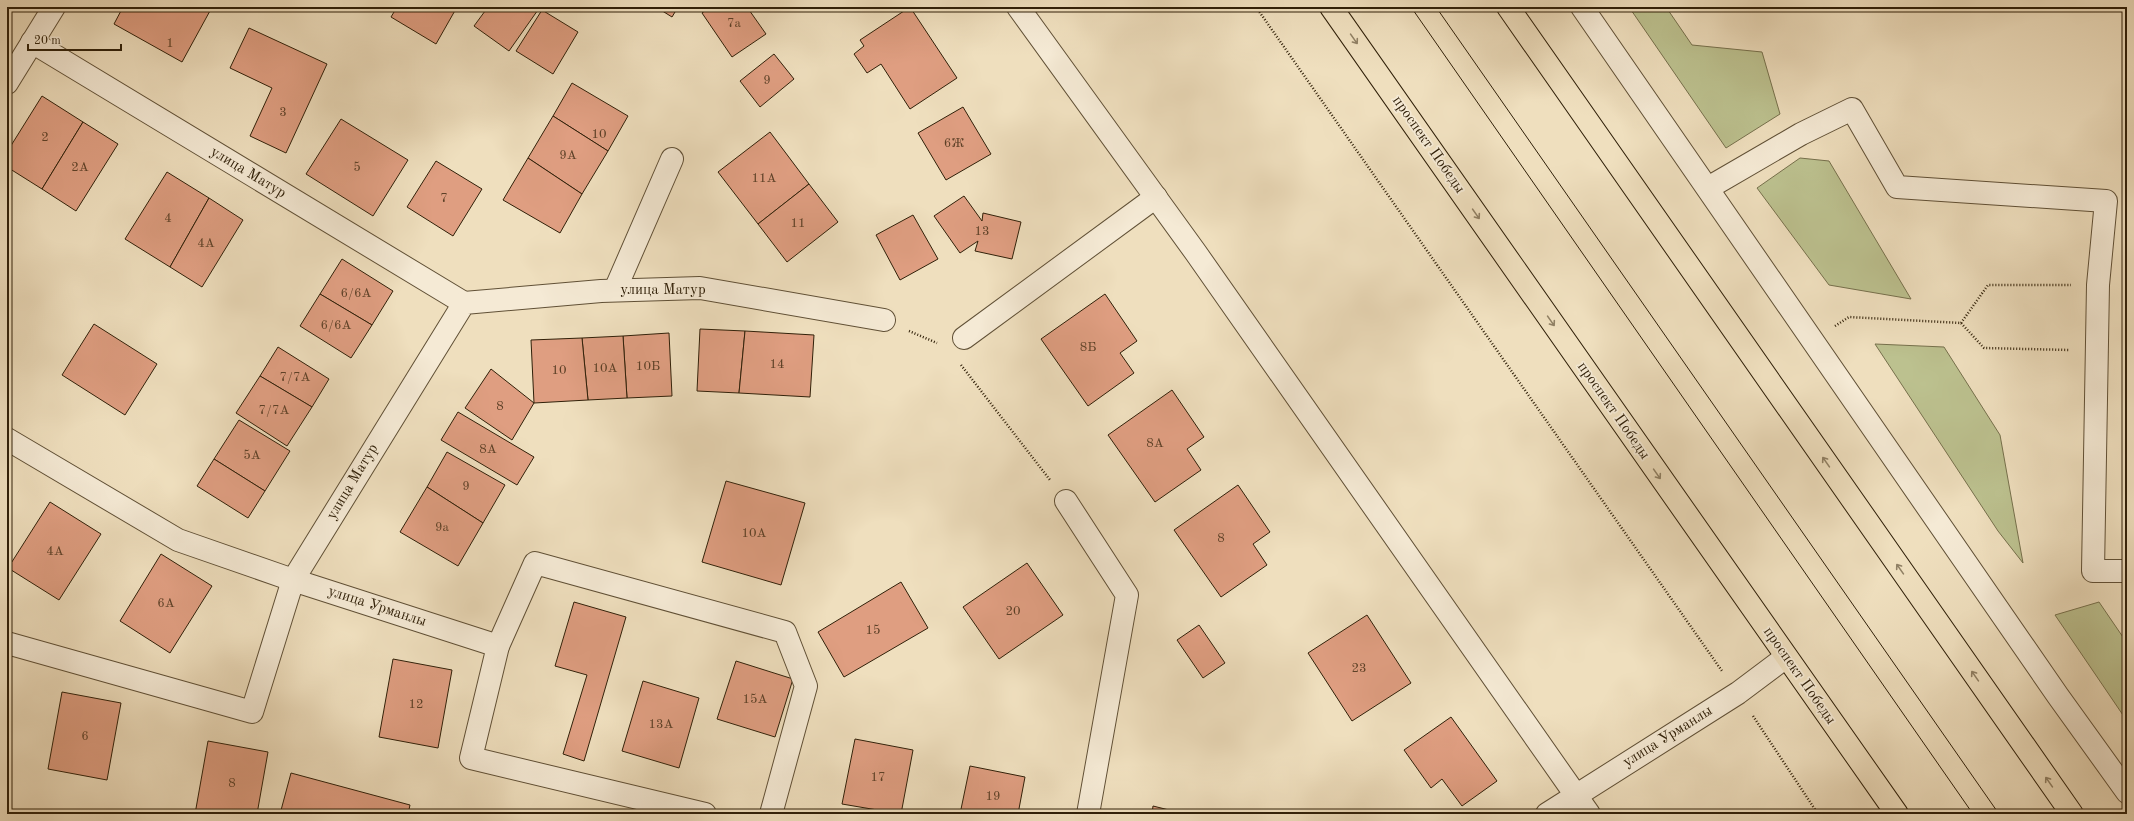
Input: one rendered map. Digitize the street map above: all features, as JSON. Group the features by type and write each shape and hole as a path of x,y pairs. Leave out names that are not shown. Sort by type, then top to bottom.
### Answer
{"main road":[{"name":"проспект Победы","path":"1332,7 1897,814"},
{"path":"1508,7 2072,814"}],"street":[{"path":"7,83 54,7"},
{"path":"1018,7 1156,197 1589,814"},
{"path":"1582,7 2058,696 2127,792"},
{"name":"улица Матур","path":"32,42 464,303 615,290 700,288 884,320"},
{"path":"1708,188 1801,134 1852,109 1897,187 2106,201 2098,285 2093,571 2127,571"},
{"path":"615,290 672,159"},
{"path":"964,338 1156,197"},
{"name":"улица Матур","path":"293,580 464,303"},
{"name":"улица Урманлы","path":"7,439 178,540 293,580 498,646"},
{"path":"1066,501 1127,595 1088,814"},
{"path":"705,814 471,758 498,646 535,563 785,632 806,686 772,814"},
{"path":"7,643 252,712 293,580"},
{"name":"улица Урманлы","path":"1547,814 1738,693 1786,657"}],"path":[{"path":"1256,7 1738,693 1818,814"},
{"path":"1961,323 1988,285 2098,285"},
{"path":"1832,327 1850,317 1961,323 1984,348 2096,351"},
{"path":"884,320 937,344 942,348"},
{"path":"957,361 967,370 1066,501"}],"green space":[{"path":"1629,7 1666,7 1692,45 1762,52 1780,114 1726,148"},
{"path":"1800,158 1829,161 1911,299 1829,285 1757,188"},
{"path":"1875,344 1944,347 2000,435 2023,563 1998,531"},
{"path":"2099,602 2127,643 2127,721 2055,615"}],"building":[{"path":"123,7 209,7 211,9 182,62 114,24"},
{"path":"397,7 457,7 436,44 391,17"},
{"path":"488,7 540,7 509,51 474,26"},
{"path":"656,7 678,7 672,17"},
{"path":"710,7 747,7 766,34 732,57 702,13"},
{"path":"910,7 957,78 910,109 881,64 867,73 854,54 864,46 860,40"},
{"path":"542,10 578,32 553,74 516,51"},
{"path":"249,28 327,64 286,153 250,136 272,88 230,68"},
{"path":"774,54 794,79 760,107 740,81"},
{"path":"572,83 628,116 608,151 553,116"},
{"path":"42,96 83,122 42,189 7,167 7,152"},
{"path":"963,107 991,154 946,180 918,133"},
{"path":"553,116 608,151 582,194 528,158"},
{"path":"341,119 408,160 373,216 306,174"},
{"path":"83,122 118,144 76,211 42,189"},
{"path":"770,132 809,184 758,224 718,172"},
{"path":"528,158 582,194 560,233 503,200"},
{"path":"436,161 482,189 453,236 407,207"},
{"path":"167,172 209,198 170,267 125,239"},
{"path":"809,184 838,222 787,262 758,224"},
{"path":"964,196 982,221 983,213 1021,222 1012,259 975,251 978,241 960,253 934,216"},
{"path":"209,198 243,220 202,287 170,267"},
{"path":"2127,213 2127,273 2125,269"},
{"path":"913,215 938,259 900,280 876,235"},
{"path":"342,259 393,291 372,325 320,294"},
{"path":"320,294 372,325 351,358 300,326"},
{"path":"1105,294 1137,341 1120,353 1134,373 1088,406 1041,339"},
{"path":"94,324 157,364 125,415 62,375"},
{"path":"700,329 745,331 739,393 697,391"},
{"path":"745,331 814,335 810,397 739,393"},
{"path":"669,333 672,396 627,398 623,336"},
{"path":"623,336 627,398 588,400 582,338"},
{"path":"582,338 588,400 534,403 531,340"},
{"path":"278,347 329,379 312,407 260,376"},
{"path":"491,369 534,403 512,440 465,408"},
{"path":"260,376 312,407 287,446 236,413"},
{"path":"1172,390 1204,437 1187,449 1201,470 1155,502 1108,435"},
{"path":"458,412 534,457 517,485 441,440"},
{"path":"239,420 290,451 265,491 214,459"},
{"path":"447,452 505,485 483,523 427,487"},
{"path":"214,459 265,491 248,518 197,486"},
{"path":"726,481 805,503 781,585 702,562"},
{"path":"1238,485 1270,532 1253,544 1267,565 1221,597 1174,530"},
{"path":"427,487 483,523 458,566 400,532"},
{"path":"50,502 101,534 59,600 8,568"},
{"path":"161,554 212,586 170,653 120,621"},
{"path":"1027,563 1063,615 999,659 963,607"},
{"path":"901,582 928,628 844,677 818,632"},
{"path":"574,602 626,617 584,761 563,754 587,675 555,666"},
{"path":"1367,615 1411,683 1352,721 1308,653"},
{"path":"1199,625 1225,663 1203,678 1177,640"},
{"path":"393,659 452,670 438,748 379,737"},
{"path":"736,661 793,679 775,737 717,719"},
{"path":"643,681 699,698 679,768 622,751"},
{"path":"62,692 121,703 107,780 48,769"},
{"path":"1451,717 1497,781 1462,806 1442,779 1431,788 1404,750"},
{"path":"855,739 913,750 901,814 842,804"},
{"path":"208,741 268,752 257,814 195,814"},
{"path":"970,766 1025,777 1018,814 960,814"},
{"path":"291,773 410,805 408,814 280,814"},
{"path":"1153,806 1185,814 1152,814"}],"tram line":[{"path":"1411,7 1973,814"},
{"path":"1436,7 1999,814"}]}
